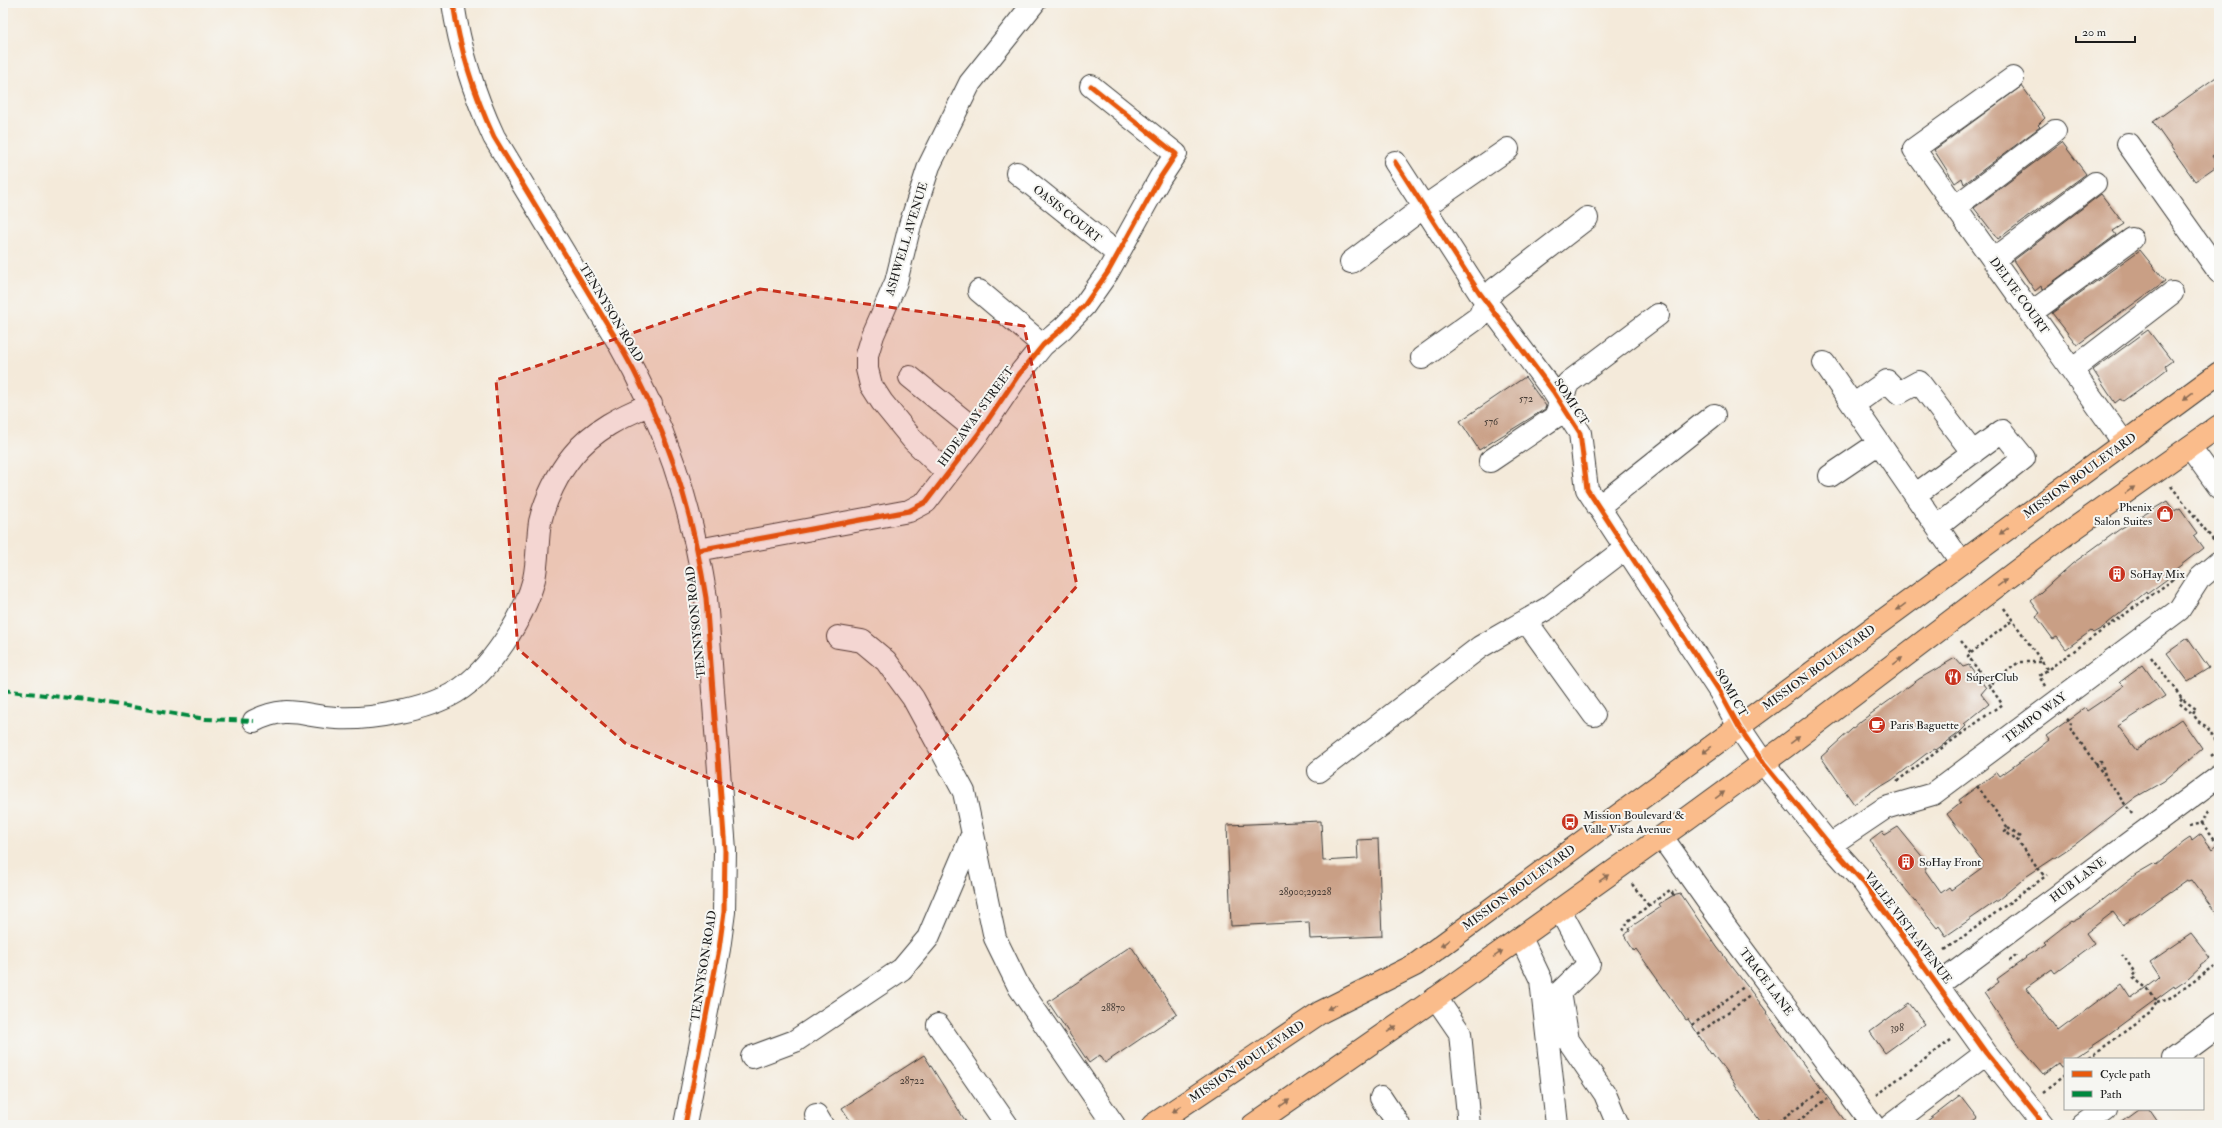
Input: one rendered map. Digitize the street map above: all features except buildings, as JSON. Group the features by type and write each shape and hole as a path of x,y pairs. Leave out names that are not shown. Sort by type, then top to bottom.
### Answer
{"main road":[{"name":"MISSION BOULEVARD","path":"1153,1125 1321,1012 1414,966 2219,373"},
{"path":"1253,1125 1521,938 1764,764 2051,545 2219,426"}],"street":[{"name":"TENNYSON ROAD","path":"453,3 457,30 479,106 494,137 617,340 651,404 666,437 676,467 698,550 706,598 717,733 725,850 724,912 718,956 685,1125"},
{"name":"ASHWELL AVENUE","path":"948,473 913,440 882,402 871,385 866,369 867,356 873,335 896,282 910,225 929,166 970,84 1034,3"},
{"name":"DELVE COURT","path":"2013,78 1914,149 2124,443"},
{"name":"HIDEAWAY STREET","path":"698,550 909,511 926,502 979,433 1017,377 1043,345 1063,328 1084,306 1118,254 1160,178 1176,154 1091,86"},
{"path":"1955,207 2055,131"},
{"path":"2128,144 2219,272"},
{"path":"1351,262 1424,207 1508,149"},
{"name":"SOMI CT","path":"1395,162 1486,301 1559,401 1580,433 1587,489 1720,692 1739,727"},
{"name":"OASIS COURT","path":"1017,174 1118,254"},
{"path":"1993,260 2095,183"},
{"path":"1422,358 1479,317 1486,301 1495,289 1587,218"},
{"path":"2031,313 2132,239"},
{"path":"979,291 1043,345"},
{"path":"2072,370 2172,293"},
{"path":"1490,461 1555,417 1559,401 1568,383 1658,315"},
{"path":"1824,363 1914,496 1961,562"},
{"path":"910,377 979,433"},
{"path":"1853,405 1887,382 1899,393 1919,382 1973,453"},
{"path":"254,721 271,712 286,711 335,718 366,717 418,707 456,692 492,658 520,615 533,580 540,523 544,509 567,462 585,443 607,425 651,404"},
{"path":"1598,507 1714,415"},
{"path":"1914,496 2002,431 2024,458 1937,527"},
{"path":"1830,476 1879,443"},
{"path":"2190,447 2219,487"},
{"path":"1319,771 1480,647 1548,608 1626,548"},
{"name":"TEMPO WAY","path":"1830,845 1885,808 1933,794 2179,610 2215,555"},
{"path":"1526,621 1594,715"},
{"path":"838,637 862,641 886,661 913,698 964,792 995,938 1019,987 1114,1125"},
{"name":"VALLE VISTA AVENUE","path":"1739,727 1764,764 1830,845 1864,883 1986,1053 2044,1125"},
{"name":"HUB LANE","path":"1938,986 2219,776"},
{"path":"752,1057 795,1041 902,969 928,938 972,835"},
{"name":"TRACE LANE","path":"1662,837 1725,926 1873,1125"},
{"path":"1560,910 1589,964 1560,992 1568,1040 1605,1094 1618,1125"},
{"path":"1521,938 1542,980 1557,1125"},
{"path":"1436,998 1460,1033 1469,1125"},
{"path":"938,1025 1007,1125"},
{"path":"2174,1058 2219,1025"},
{"path":"1891,1125 1986,1053"},
{"path":"1381,1098 1399,1125"},
{"path":"2083,1125 2104,1110"}],"path":[{"path":"2171,486 2214,541 2215,555"},
{"path":"2049,691 2038,676 2174,578 2174,576 2180,571"},
{"path":"2004,608 2048,669"},
{"path":"1893,784 2002,704 1968,656 2013,620"},
{"path":"1961,640 1971,653"},
{"path":"2151,657 2182,699 2196,709 2193,714"},
{"path":"1989,685 2019,662 2043,662"},
{"path":"2182,699 2179,703 2193,714 2198,722 2207,727 2219,745"},
{"path":"2065,714 2071,722 2070,728 2096,764 2101,762 2106,778 2132,814"},
{"path":"1945,950 2045,877 2017,841 2005,831 2008,828 1976,784"},
{"path":"2202,823 2219,846"},
{"path":"1631,883 1649,906"},
{"path":"1623,931 1628,921 1670,890 1673,894 1678,890"},
{"path":"2122,954 2135,973 2132,977 2148,989 2157,1002"},
{"path":"2085,1058 2101,1049 2150,1013 2157,1002 2172,997 2219,963"},
{"path":"1692,1025 1746,985"},
{"path":"1698,1034 1752,994 1758,995"},
{"path":"1873,1098 1951,1040"},
{"path":"2040,1093 2064,1076"},
{"path":"1774,1125 1822,1089"},
{"path":"1793,1125 1828,1098 1834,1099"}],"highlighted area":[{"path":"760,289 1024,326 1077,586 856,840 625,743 518,649 496,380"}],"marked path":[{"path":"3,690 102,702 205,719 254,721"}],"cycle path":[{"path":"453,3 469,72 480,105 494,137 617,340 634,371 649,402 674,464 693,529 706,598 725,850 724,912 719,949 685,1125"},
{"path":"698,550 909,511 926,502 979,433 1017,377 1043,345 1063,328 1084,306 1108,272 1160,178 1176,154 1091,86"},
{"path":"1395,162 1479,292 1553,391 1580,433 1587,489 1720,692 1739,727 1764,764 1830,845 1864,883 1986,1053 2044,1125"}],"place":[{"name":"Phenix Salon Suites","path":"2165,514"},
{"name":"SoHay Mix","path":"2117,574"},
{"name":"SúperClub","path":"1953,677"},
{"name":"Paris Baguette","path":"1877,725"},
{"name":"Mission Boulevard & Valle Vista Avenue","path":"1570,822"},
{"name":"SoHay Front","path":"1906,862"}]}
